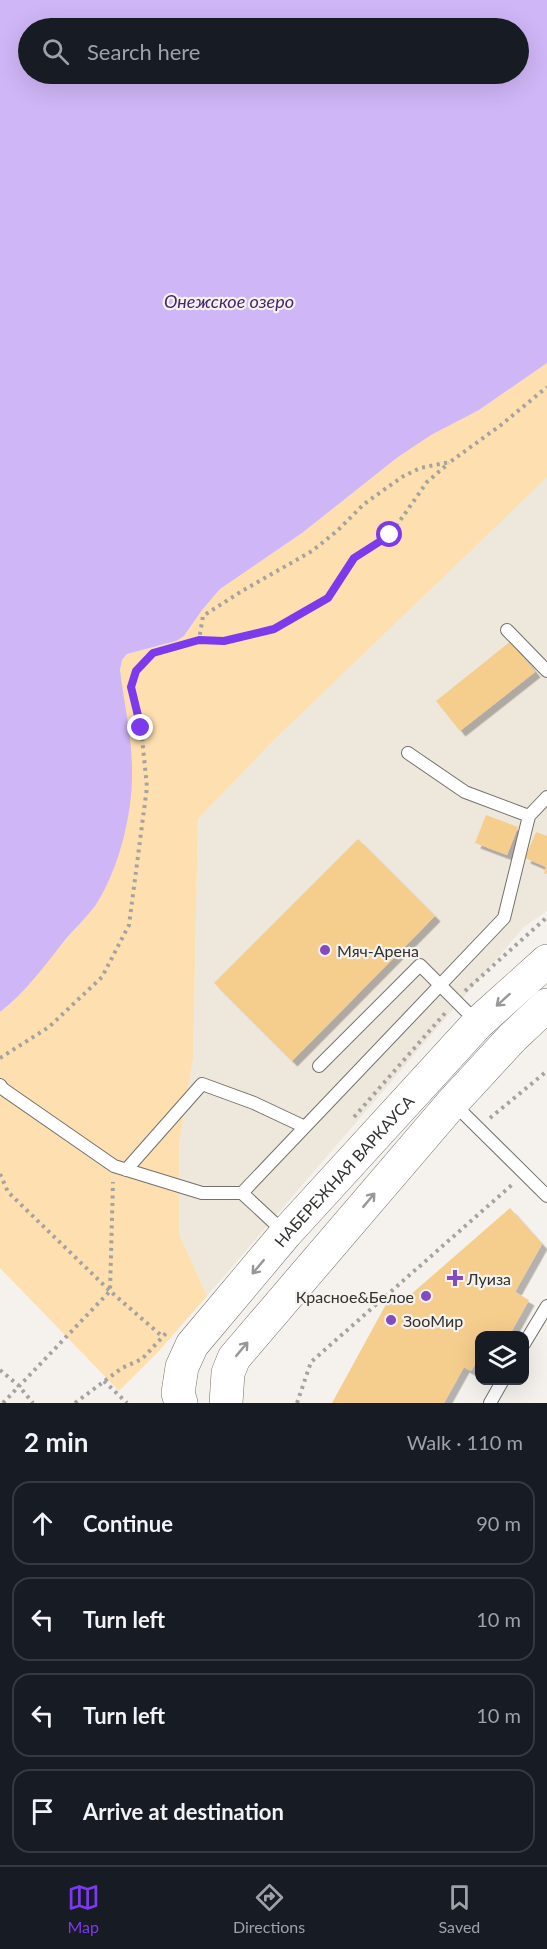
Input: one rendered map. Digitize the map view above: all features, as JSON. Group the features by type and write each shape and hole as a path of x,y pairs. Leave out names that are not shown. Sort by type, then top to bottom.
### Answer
{"main road":[{"name":"НАБЕРЕЖНАЯ ВАРКАУСА","path":"181,1403 178,1394 182,1367 192,1345 286,1233 478,1023 547,961"},
{"path":"182,1367 188,1391 194,1399 215,1399 234,1358 452,1103 513,1037 547,1005"}],"lane":[{"path":"507,630 547,671"},
{"path":"408,753 465,792 529,816"},
{"path":"242,1193 504,918 529,816 547,797"},
{"path":"319,1066 420,965 478,1023"},
{"path":"120,1168 202,1084 255,1104 305,1127"},
{"path":"0,1085 120,1168 202,1193 242,1193 286,1233"},
{"path":"452,1103 547,1196"},
{"path":"529,1337 547,1306"},
{"path":"490,1403 500,1385"}],"path":[{"path":"0,1058 49,1027 102,977 129,925 147,787 141,728 131,687 136,671 153,653 199,640 224,641 274,629 328,598 354,558 390,535 427,482 547,387"},
{"path":"199,640 203,616 312,551 337,531 364,504 402,477 420,468 450,462"},
{"path":"478,1128 547,1071"},
{"path":"3,1403 110,1291 120,1168"},
{"path":"0,1174 8,1192 110,1291 163,1337"},
{"path":"297,1403 311,1362 524,1174"},
{"path":"0,1370 18,1385 33,1403"},
{"path":"104,1381 127,1403"}],"shaded area":[{"path":"547,363 547,477 275,739 198,819 193,1059 179,1146 179,1234 207,1296 157,1353 119,1391 0,1268 0,1012 9,1005 94,907 132,767 120,670 122,660 127,654 166,644 184,636 220,589 302,533 398,457 430,435 479,410"},
{"path":"547,477 547,911 524,927 207,1296 179,1234 179,1146 193,1059 198,819 275,739"}],"water":[{"name":"Онежское озеро","path":"0,0 547,0 547,363 479,410 431,435 398,457 302,533 220,589 184,636 176,641 127,654 122,660 120,670 131,745 132,787 127,822 118,858 104,892 95,906 0,1012"}],"building":[{"path":"511,641 535,672 460,731 436,701"},
{"path":"486,815 518,827 507,855 475,843"},
{"path":"536,832 547,836 547,874 544,873 546,867 525,858"},
{"name":"Мяч-Арена","path":"358,839 435,916 292,1061 214,983"},
{"path":"510,1208 542,1244 515,1292 529,1300 512,1331 475,1331 475,1364 471,1371 464,1367 444,1403 332,1403 390,1297 401,1303"}],"place":[{"name":"Мяч-Арена","path":"325,950"},
{"name":"Луиза","path":"455,1278"},
{"name":"Красное&Белое","path":"426,1296"},
{"name":"ЗооМир","path":"391,1320"}],"route":[{"path":"141,728 131,687 136,671 153,653 199,640 224,641 274,629 328,598 354,558 390,535"}]}
